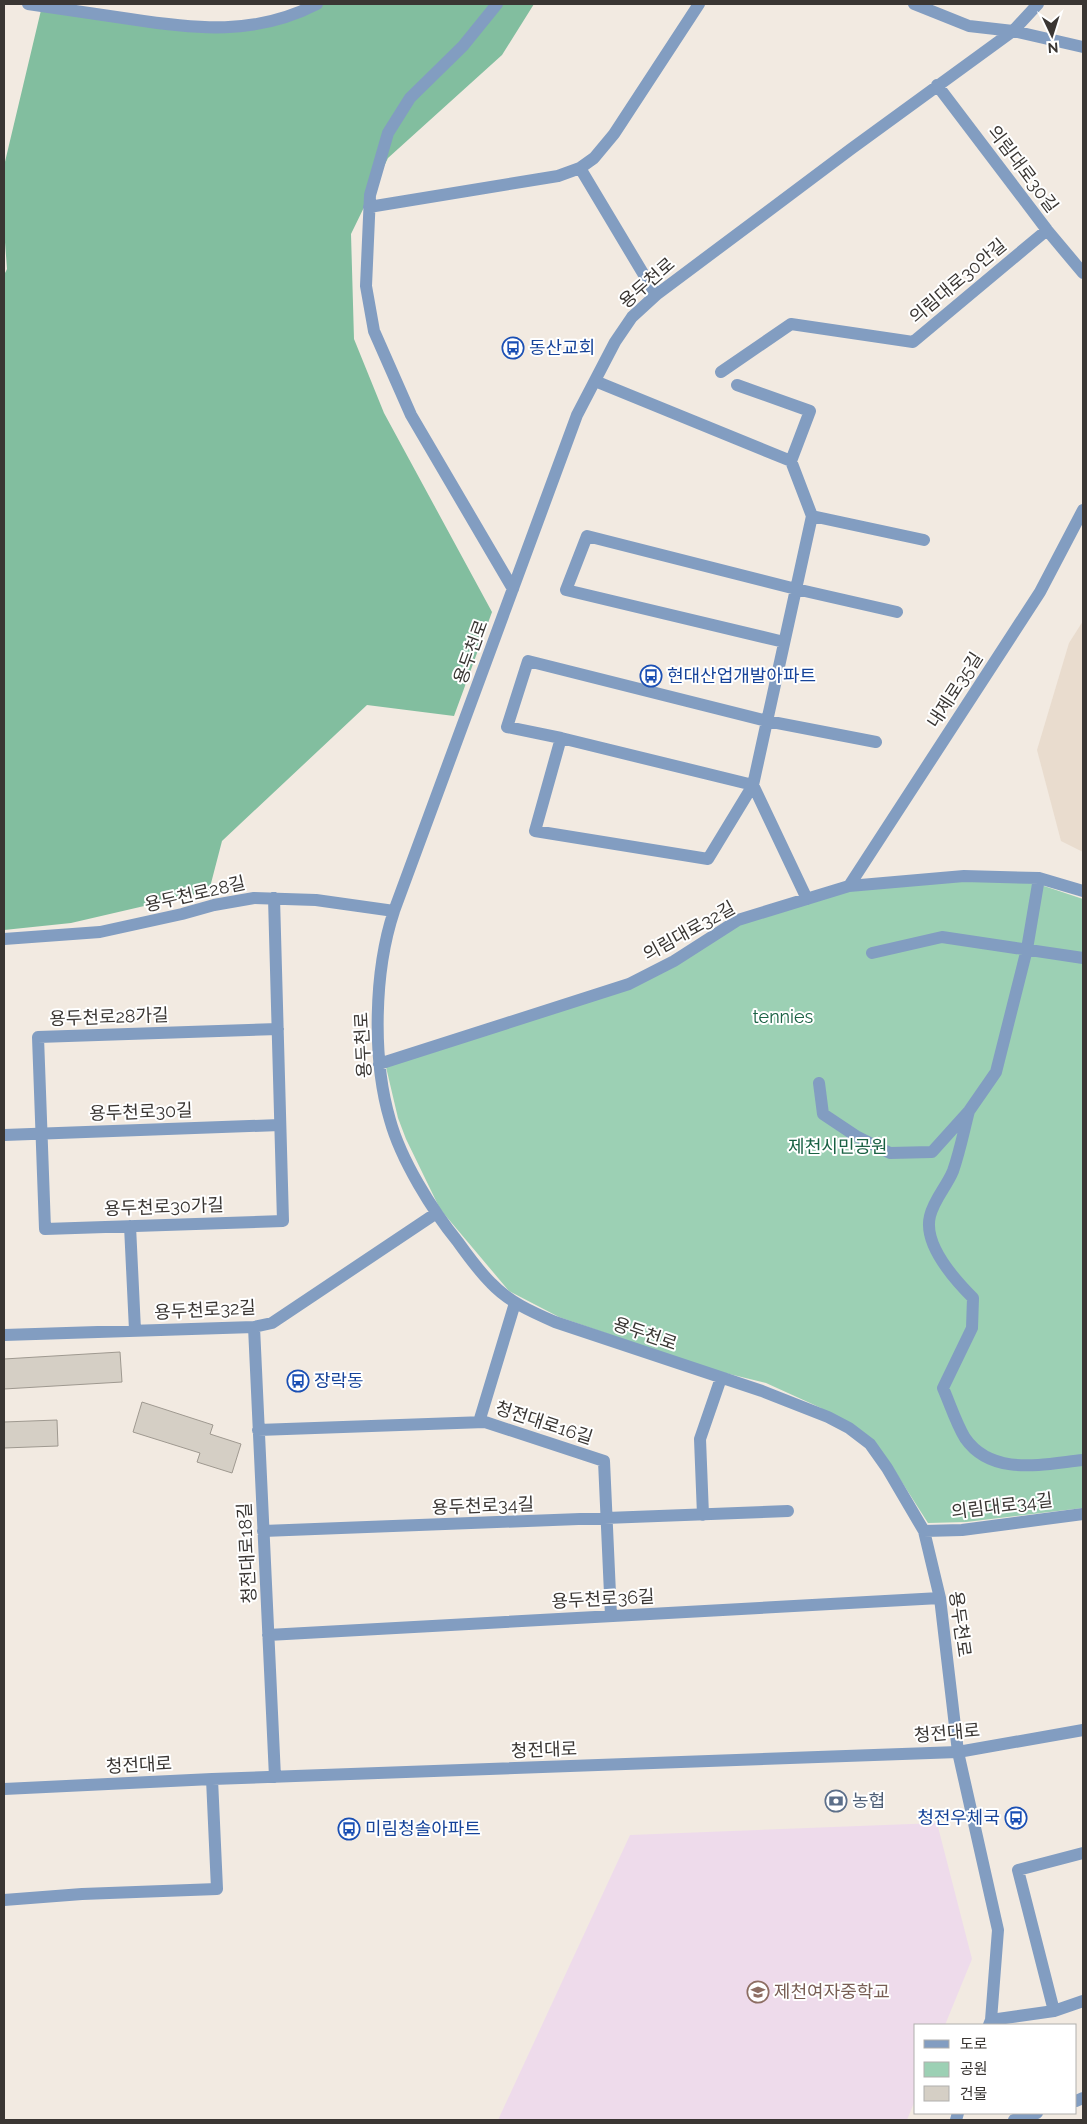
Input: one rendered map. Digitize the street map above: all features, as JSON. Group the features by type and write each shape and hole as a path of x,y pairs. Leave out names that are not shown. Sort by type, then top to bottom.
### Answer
{"street":[{"path":"28,4 178,26 224,28 254,26 299,13 317,4"},
{"path":"497,4 463,46 410,98 388,133 370,195 366,286 374,330 411,415 513,589"},
{"path":"369,207 558,176 580,168 594,158 614,134 699,4"},
{"path":"914,4 969,26 1012,31 1083,47"},
{"name":"용두천로","path":"990,2023 998,1930 958,1752 940,1598 924,1531 887,1468 870,1444 849,1428 828,1417 762,1391 555,1322 530,1312 515,1303 490,1283 435,1214 397,1141 389,1120 379,1064 378,1002 387,931 394,911 577,415 615,342 632,317 656,295 1012,31 1038,4"},
{"name":"의림대로30길","path":"937,85 1047,230 1083,273"},
{"path":"580,168 656,295"},
{"name":"의림대로30안길","path":"722,372 791,324 913,342 1047,230"},
{"path":"595,381 790,461"},
{"path":"561,738 535,830 708,858 753,785 812,516 790,461 810,410 737,385"},
{"name":"내제로35길","path":"849,886 1040,592 1083,510"},
{"path":"812,516 924,540"},
{"path":"784,642 566,590 587,536 796,589 897,612"},
{"path":"753,785 561,738 507,727 528,661 767,720 876,742"},
{"path":"753,785 807,899"},
{"name":"의림대로32길","path":"379,1064 629,984 674,961 738,920 849,886 964,876 1039,878 1083,890"},
{"path":"818,1083 823,1114 856,1136 890,1152 932,1152 969,1111 996,1072 1028,949 1039,878"},
{"path":"274,898 280,1124"},
{"name":"용두천로28길","path":"4,939 100,932 175,916 241,899 316,900 394,911"},
{"path":"872,953 942,936 1083,958"},
{"name":"용두천로28가길","path":"42,1133 38,1037 278,1029"},
{"path":"969,1111 952,1172 930,1214 928,1229 932,1243 956,1281 973,1298 972,1328 943,1388 966,1438 985,1458 1008,1465 1039,1465 1083,1460"},
{"name":"용두천로30길","path":"4,1135 280,1124"},
{"name":"용두천로30가길","path":"42,1133 45,1229 283,1221 280,1124"},
{"name":"용두천로32길","path":"4,1335 254,1327 272,1323 435,1214"},
{"path":"130,1226 135,1330"},
{"path":"478,1422 515,1303"},
{"name":"청전대로18길","path":"254,1327 275,1777"},
{"path":"703,1515 700,1439 721,1378"},
{"name":"청전대로16길","path":"258,1430 485,1422 604,1461 611,1616"},
{"name":"용두천로34길","path":"263,1532 788,1511"},
{"name":"의림대로34길","path":"924,1531 962,1530 1083,1514"},
{"name":"용두천로36길","path":"268,1635 940,1598"},
{"name":"청전대로","path":"4,1789 212,1779 958,1752 1083,1730"},
{"path":"4,1900 82,1894 217,1889 212,1779"},
{"path":"1054,2010 1018,1870 1083,1853"},
{"path":"990,2023 1054,2010 1083,2001"},
{"path":"1014,2120 1034,2114"}],"shaded area":[{"path":"1083,621 1083,852 1061,841 1037,750 1069,643"},
{"name":"제천여자중학교","path":"937,1823 972,1959 945,2024 914,2024 914,2103 907,2120 498,2120 630,1835"}],"green space":[{"path":"317,4 534,4 502,55 388,158 351,234 354,339 384,413 492,612 454,716 367,705 222,841 209,891 71,923 4,930 4,275 7,269 4,229 4,166 42,6 224,29"},
{"name":"제천시민공원","path":"964,876 1038,884 1083,899 1083,1508 966,1522 928,1523 891,1465 821,1408 766,1383 713,1370 559,1317 509,1291 440,1209 406,1139 398,1118 386,1067 629,984 738,920 849,886"}],"building":[{"path":"120,1352 122,1382 4,1389 4,1359"},
{"path":"142,1402 213,1425 210,1434 241,1444 232,1473 197,1462 200,1453 133,1432"},
{"path":"57,1420 58,1446 4,1448 4,1422"}],"place":[{"name":"동산교회","path":"513,348"},
{"name":"현대산업개발아파트","path":"651,676"},
{"name":"장락동","path":"298,1381"},
{"name":"농협","path":"836,1801"},
{"name":"청전우체국","path":"1016,1818"},
{"name":"미림청솔아파트","path":"349,1829"},
{"name":"제천여자중학교","path":"758,1992"}],"park label":[{"name":"tennies","path":"783,1017"}]}
